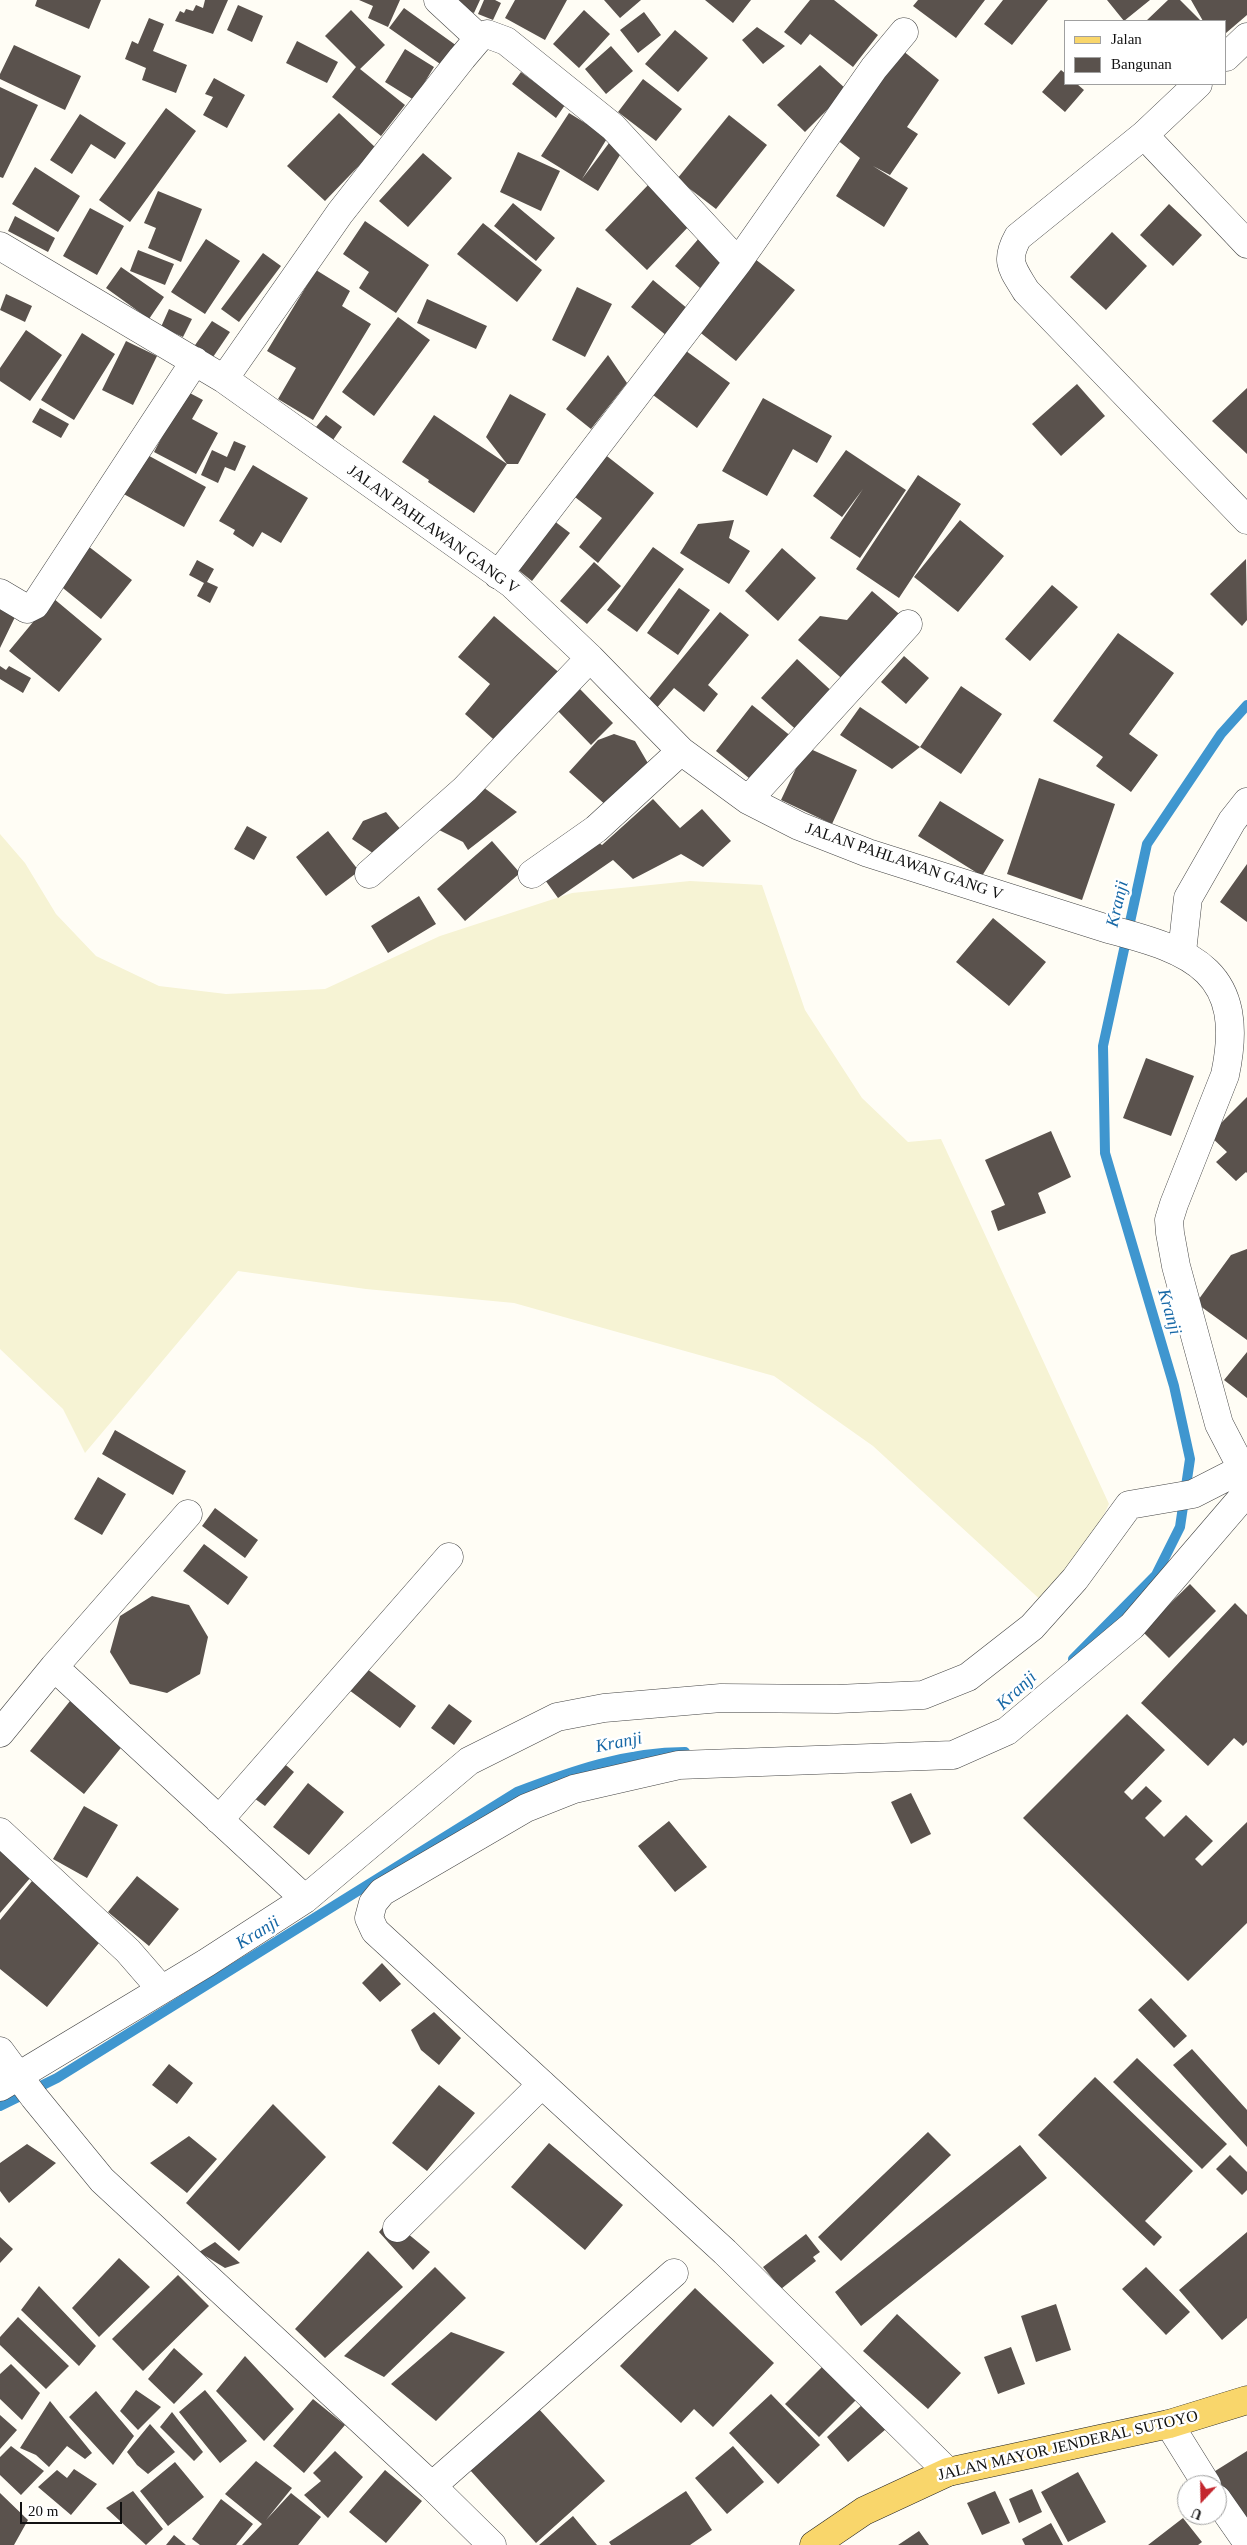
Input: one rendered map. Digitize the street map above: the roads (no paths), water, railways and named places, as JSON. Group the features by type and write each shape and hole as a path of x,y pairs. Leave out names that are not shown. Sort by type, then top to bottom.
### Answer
{"main road":[{"name":"JALAN MAYOR JENDERAL SUTOYO","path":"814,2545 864,2511 948,2472 1169,2424 1247,2400"}],"street":[{"path":"438,0 479,38"},
{"path":"498,575 738,262 874,68 904,32"},
{"path":"224,379 340,213 479,38 487,34 506,41 613,127 738,262"},
{"path":"1227,56 1247,37"},
{"path":"1197,85 1144,135 1018,237 1011,249 1010,263 1026,291 1247,520"},
{"path":"1144,135 1247,244"},
{"name":"JALAN PAHLAWAN GANG V","path":"0,246 224,379 512,584 590,658 681,751 748,800 799,826 868,853 1108,930 1140,937 1182,952 1203,965 1219,982 1230,1010 1238,1065 1225,1075 1174,1204 1170,1220 1170,1233 1176,1266 1219,1424 1245,1480"},
{"path":"0,593 20,607 31,608 35,605 195,361"},
{"path":"748,800 908,624"},
{"path":"369,874 465,789 590,658"},
{"path":"532,874 596,829 681,751"},
{"path":"1182,952 1188,898 1227,829 1247,802"},
{"path":"18,2085 161,1989 206,1963 305,1899 469,1761 557,1717 604,1708 721,1698 837,1699 923,1695 968,1677 1032,1627 1075,1579 1128,1505 1193,1494 1245,1480"},
{"path":"948,2472 726,2252 375,1931 369,1918 373,1903 382,1892 526,1808 574,1789 679,1764 953,1756 1007,1731 1132,1626 1245,1480"},
{"path":"0,1732 54,1667 188,1514"},
{"path":"219,1820 448,1557"},
{"path":"54,1667 305,1899"},
{"path":"0,1832 128,1951 161,1989"},
{"path":"0,2051 18,2085 102,2180 432,2486 492,2545"},
{"path":"397,2228 542,2084"},
{"path":"432,2486 674,2272"},
{"path":"1169,2424 1201,2475"},
{"path":"1227,2513 1247,2542"}],"waterway":[{"name":"Kranji","path":"1073,1659 1156,1575 1180,1527 1190,1459 1174,1386 1105,1153 1103,1046 1147,844 1221,734 1247,705"},
{"name":"Kranji","path":"0,2106 57,2078 517,1792 579,1770 620,1759 642,1755 685,1752"}]}
